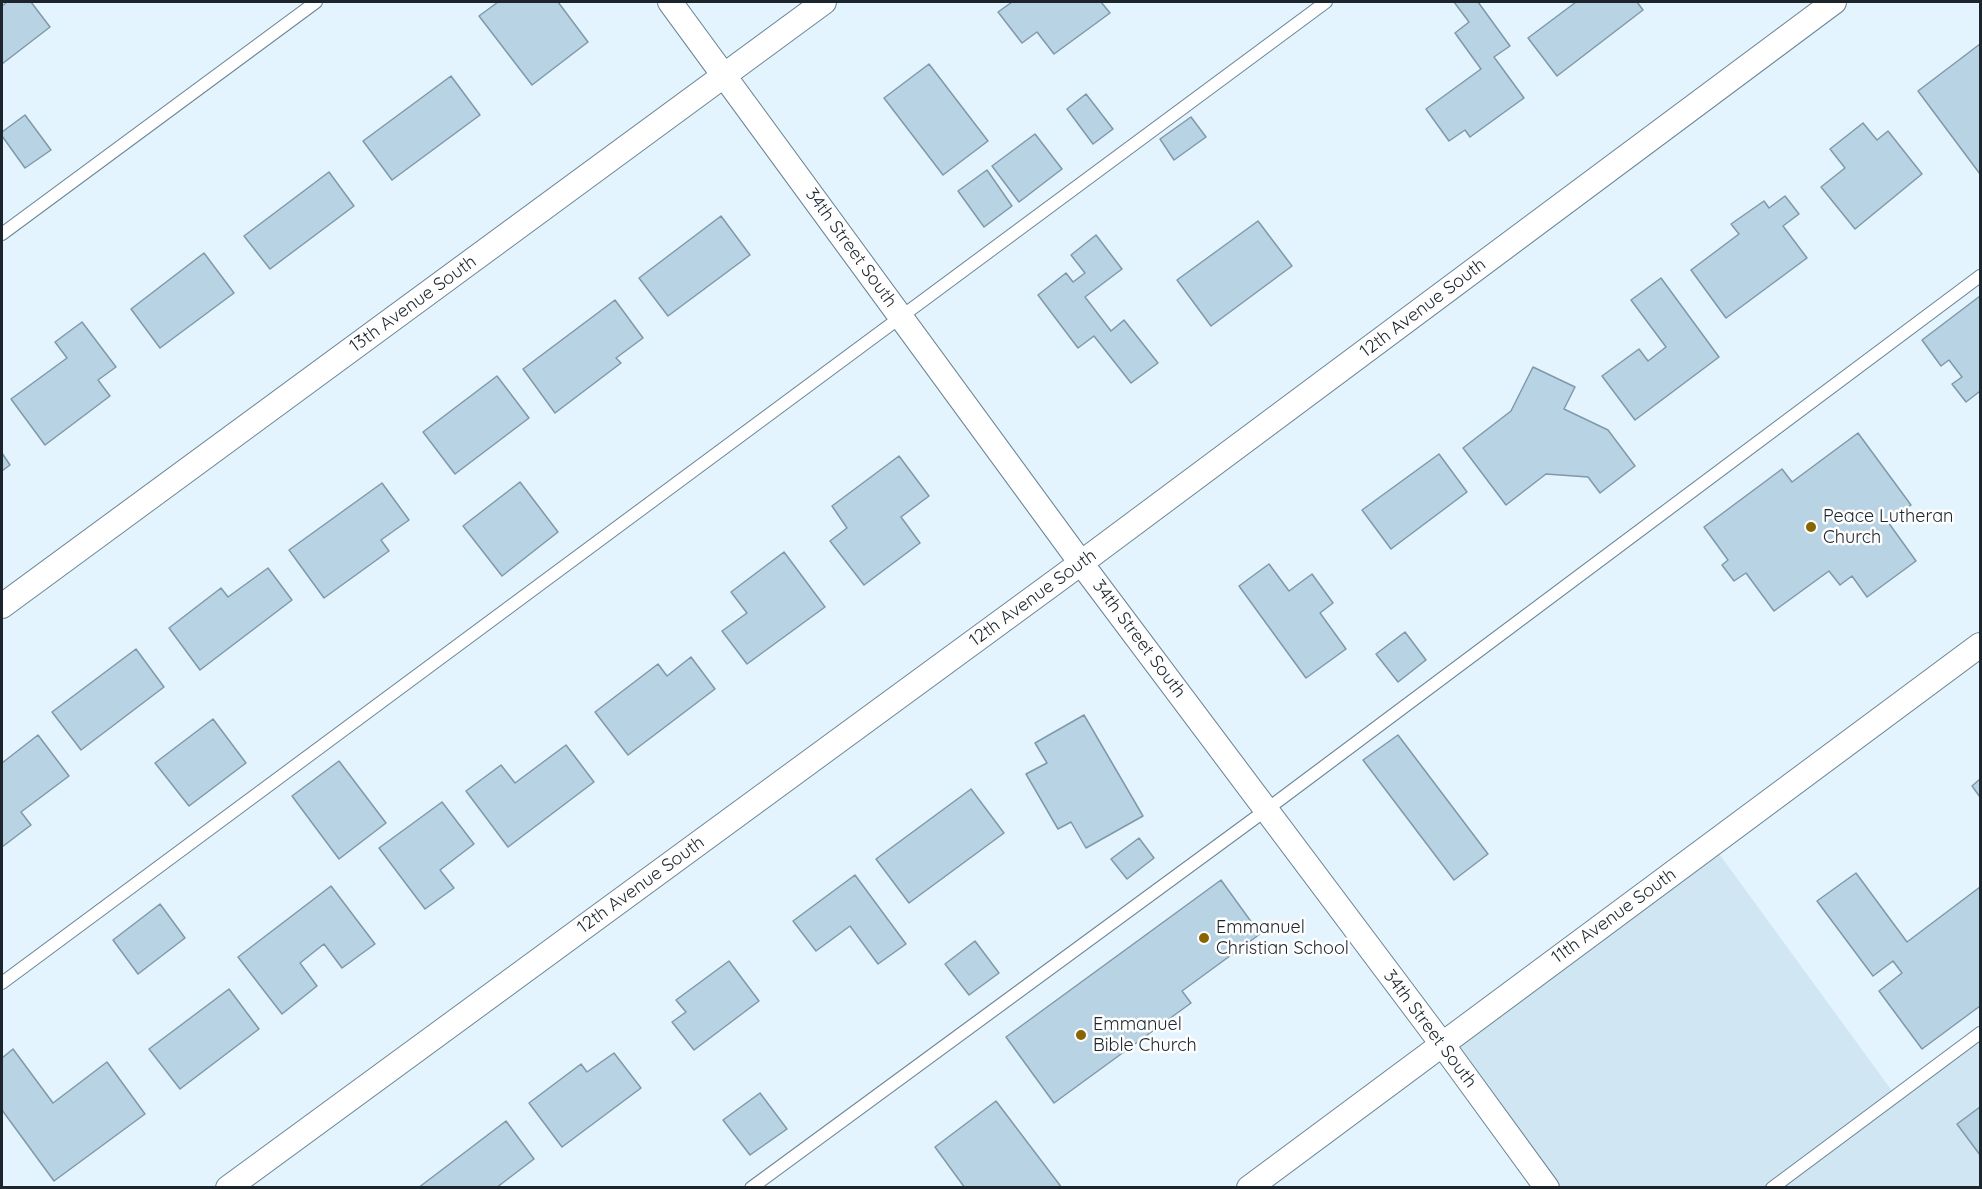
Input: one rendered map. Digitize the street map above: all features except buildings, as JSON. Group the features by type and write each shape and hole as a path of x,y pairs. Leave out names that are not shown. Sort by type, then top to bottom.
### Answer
{"street":[{"name":"34th Street South","path":"670,2 1081,562 1547,1188"},
{"name":"13th Avenue South","path":"2,606 824,2"},
{"name":"12th Avenue South","path":"228,1188 1081,562 1834,2"},
{"name":"11th Avenue South","path":"1248,1188 1980,645"}],"lane":[{"path":"2,234 316,2"},
{"path":"2,983 1326,2"},
{"path":"751,1188 1266,810 1980,276"},
{"path":"1772,1188 1980,1033"}],"shaded area":[{"path":"1712,844 1895,1095 1980,1033 1980,1187 1547,1187 1442,1044"}],"place":[{"name":"Peace Lutheran Church","path":"1811,527"},
{"name":"Emmanuel Christian School","path":"1204,938"},
{"name":"Emmanuel Bible Church","path":"1081,1035"}]}
